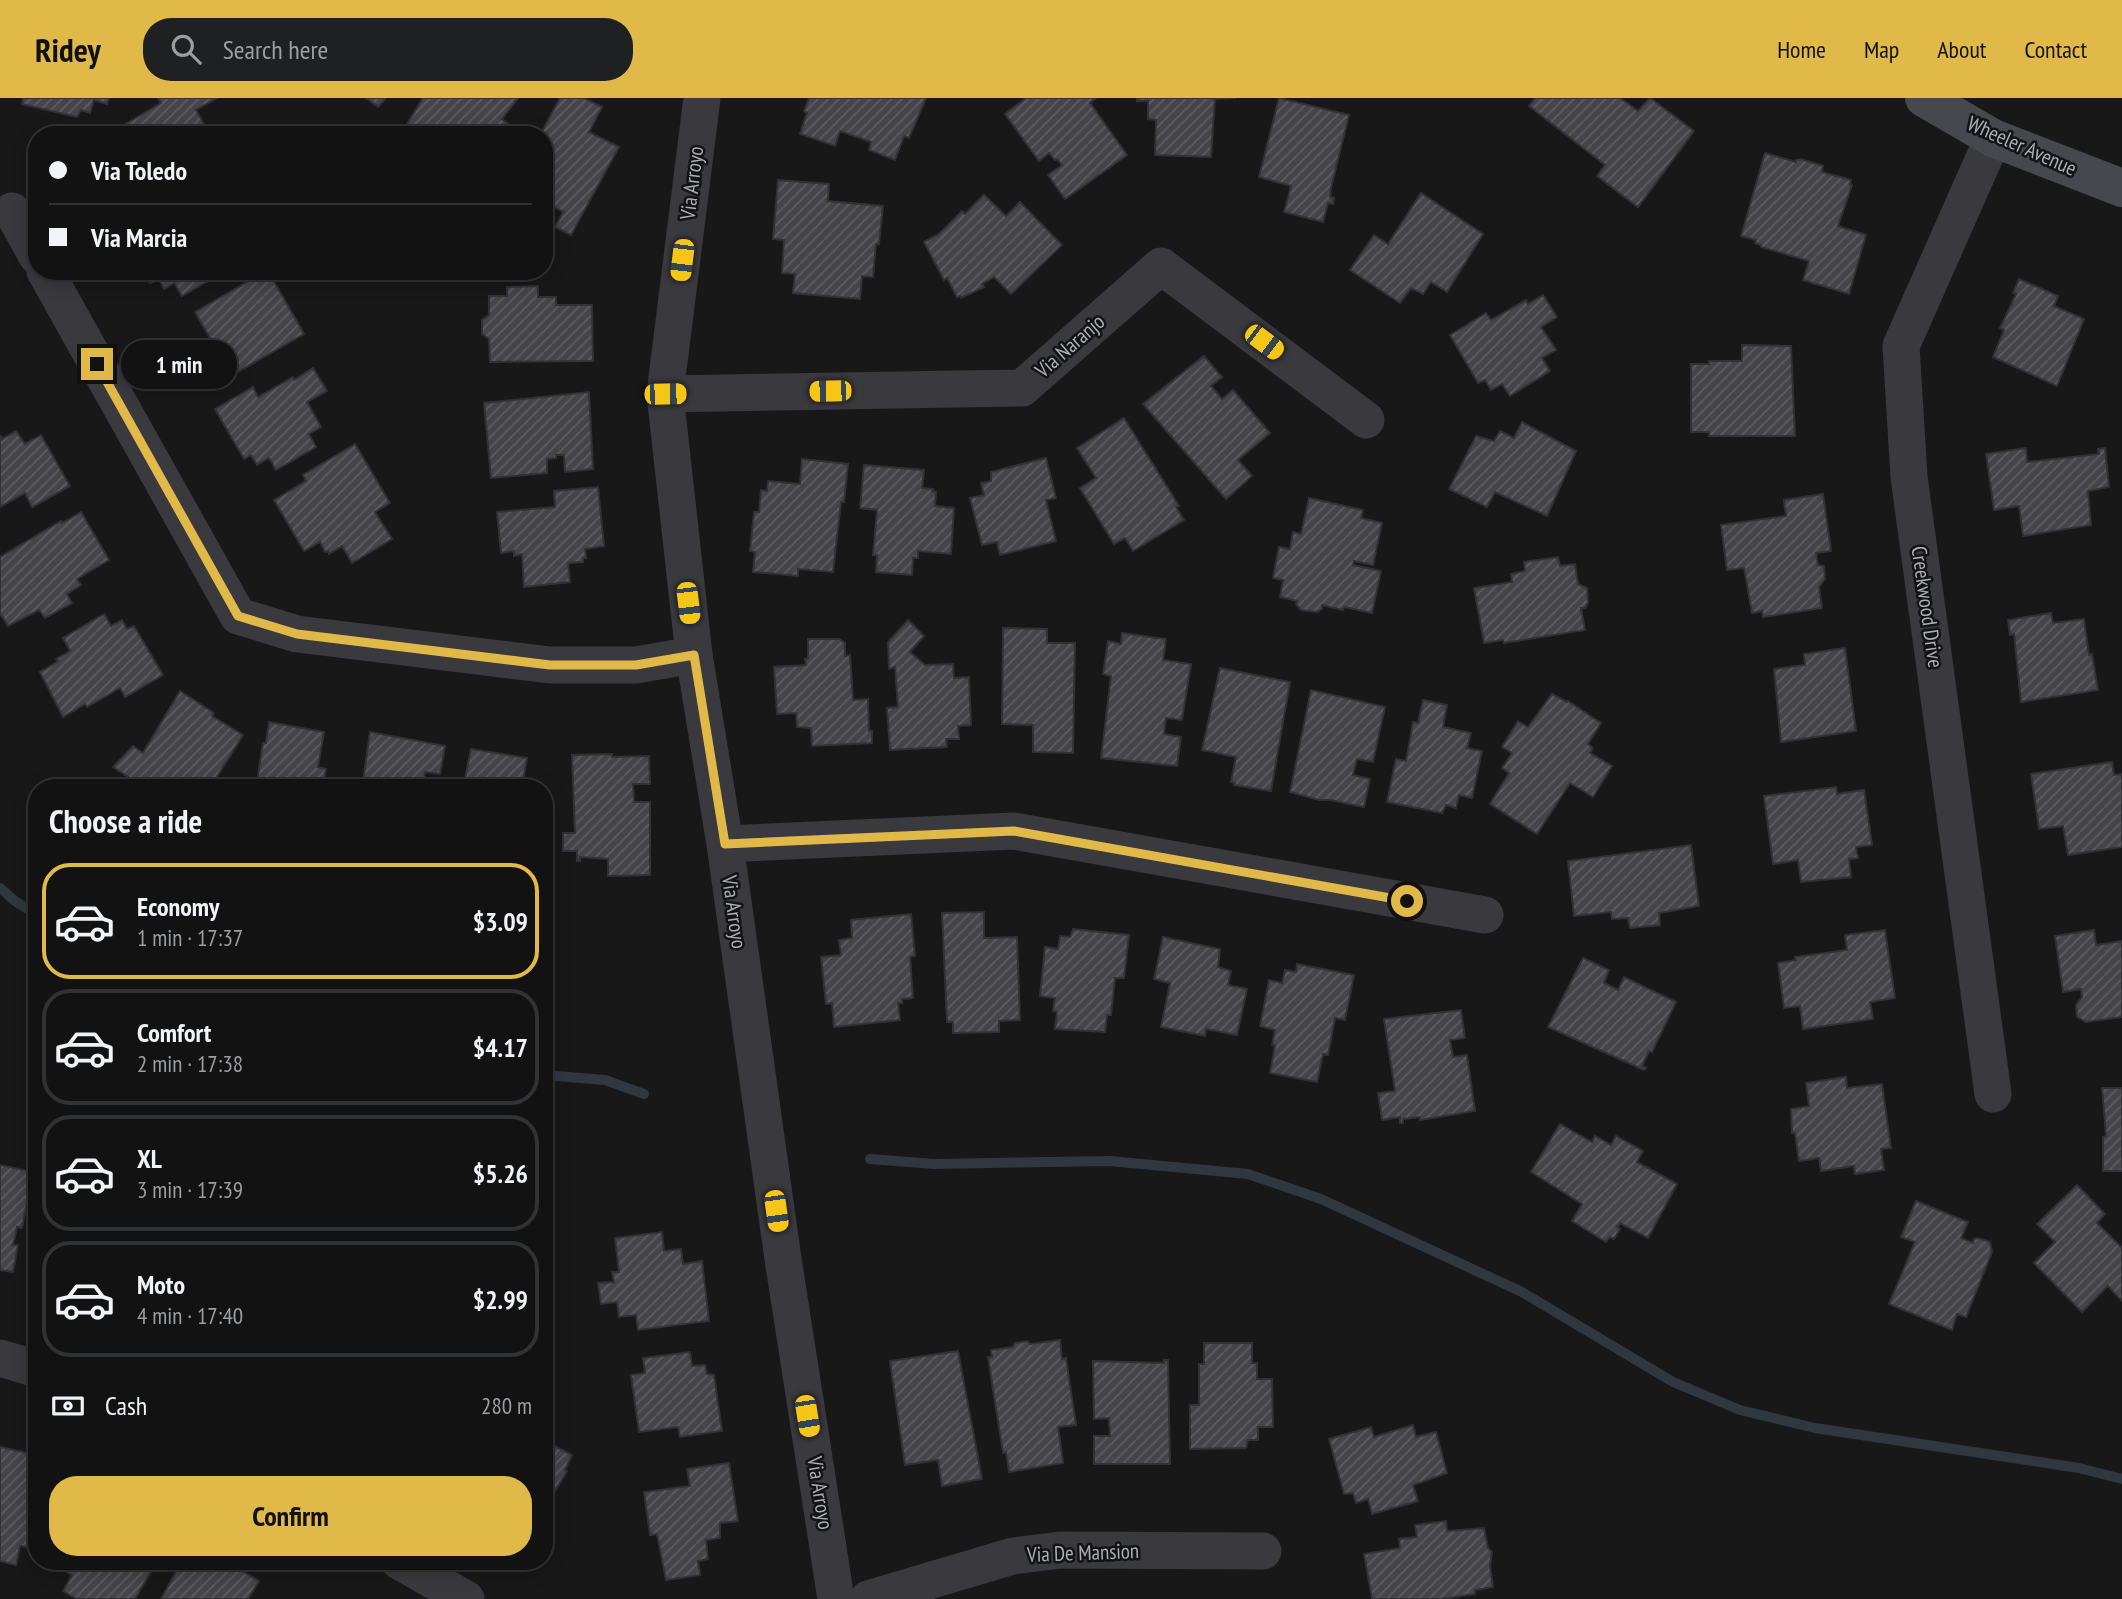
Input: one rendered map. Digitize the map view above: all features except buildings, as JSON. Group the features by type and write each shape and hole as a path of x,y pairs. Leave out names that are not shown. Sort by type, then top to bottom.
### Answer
{"main road":[{"name":"Wheeler Avenue","path":"1924,98 1993,138 2122,188"}],"street":[{"name":"Via Arroyo","path":"702,98 665,394 694,655 725,844 783,1259 836,1599"},
{"name":"Creekwood Drive","path":"1993,138 1901,346 1909,477 1993,1094"},
{"path":"12,211 28,240"},
{"name":"Via Naranjo","path":"665,394 1022,388 1161,265 1366,419"},
{"path":"50,280 238,616 297,634 550,665 636,665 694,655"},
{"path":"725,844 1014,831 1485,915"},
{"path":"0,1358 28,1366"},
{"name":"Via De Mansion","path":"868,1599 1013,1556 1060,1550 1263,1551"},
{"path":"415,1570 466,1599"}],"waterway":[{"path":"0,888 28,909"},
{"path":"553,1076 605,1080 644,1094"},
{"path":"870,1159 934,1164 1110,1161 1248,1174 1321,1199 1522,1292 1673,1382 1740,1410 1815,1428 2079,1468 2122,1479"}],"route":[{"path":"97,364 238,616 297,634 550,665 636,665 694,655 725,844 1014,831 1407,901"}]}
